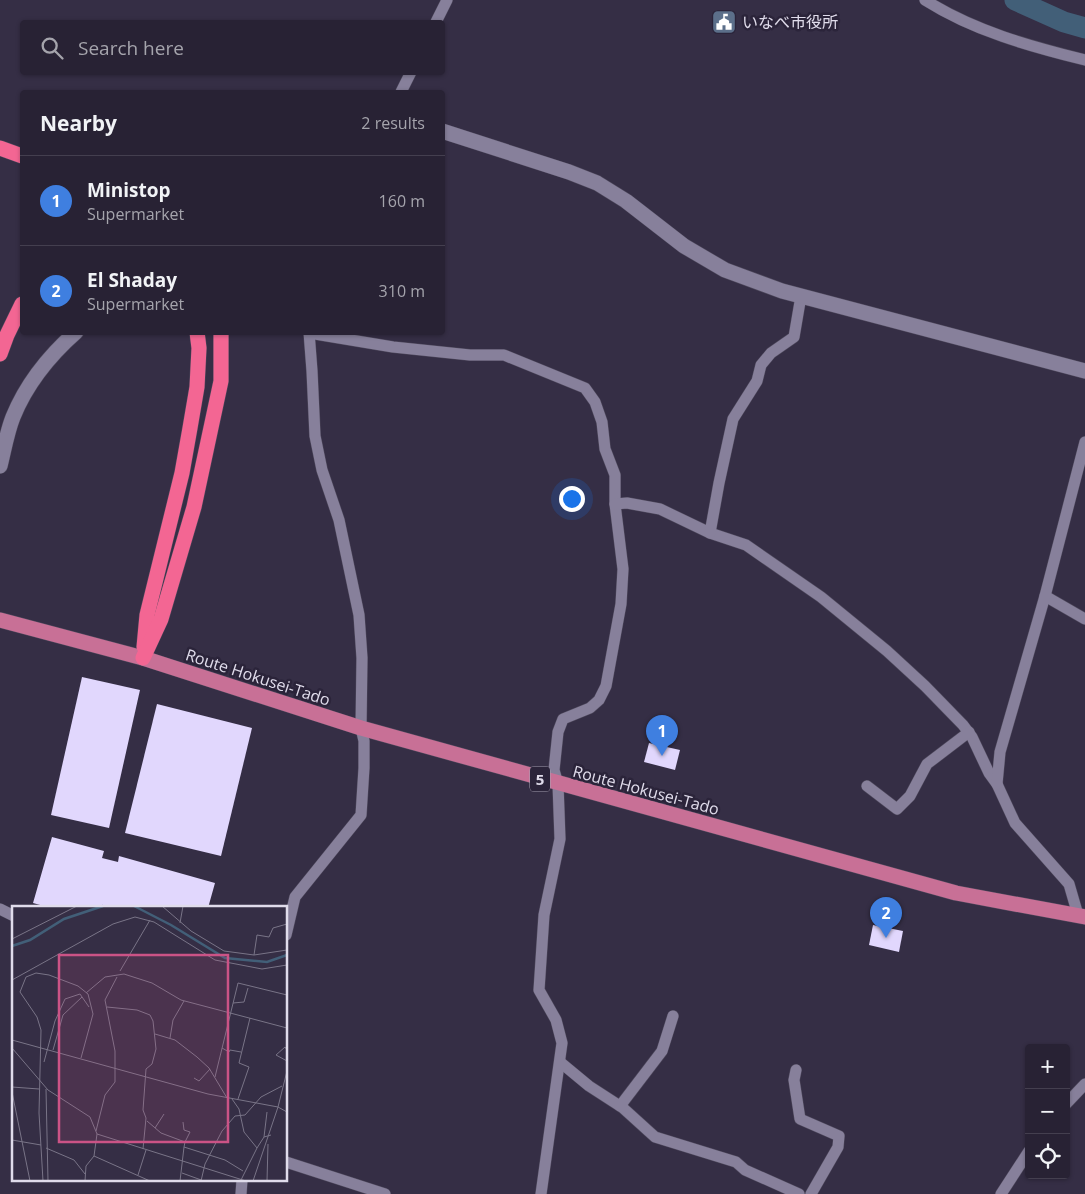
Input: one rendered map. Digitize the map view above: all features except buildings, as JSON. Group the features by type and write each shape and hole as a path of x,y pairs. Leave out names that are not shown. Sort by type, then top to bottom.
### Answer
{"highway":[{"path":"0,148 20,155"},
{"path":"0,354 20,308"},
{"path":"144,658 147,615 182,473 194,403 199,348 197,335"},
{"path":"144,658 161,619 194,508 220,381 221,335"}],"main road":[{"name":"Route Hokusei-Tado","path":"0,620 144,658 361,728 956,893 1082,916"}],"street":[{"path":"437,20 447,0"},
{"path":"925,0 967,23 1001,36 1085,60"},
{"path":"402,90 410,75"},
{"path":"445,133 569,172 597,183 626,202 684,246 725,270 801,296 1085,371"},
{"path":"710,533 733,419 757,381 761,366 771,353 794,337 801,296"},
{"path":"0,466 13,417 28,388 47,363 73,335"},
{"path":"288,927 295,897 361,815 364,742 361,728 362,658 359,615 339,520 322,470 315,436 309,335"},
{"path":"326,335 392,347 470,355 504,355 585,388 595,402 602,422 605,449 615,474 614,504 623,569 621,604 606,686 599,700 590,708 564,719 558,732 554,770 558,784 560,839 544,916 539,990 556,1020 562,1043 541,1194"},
{"path":"998,784 1000,752 1045,596 1085,442"},
{"path":"614,504 627,503 660,509 710,533 746,545 821,597 887,651 919,680 968,732 988,773 998,784 1015,823 1069,884 1082,916"},
{"path":"1045,596 1085,619"},
{"path":"867,786 897,809 910,796 927,764 968,732"},
{"path":"0,909 12,915"},
{"path":"620,1106 662,1051 673,1016"},
{"path":"560,1062 589,1086 620,1106 655,1137 736,1162 745,1170 799,1194"},
{"path":"796,1070 794,1080 800,1119 839,1136 838,1147 811,1194"},
{"path":"1070,1100 1085,1084"},
{"path":"1001,1194 1025,1157"},
{"path":"288,1163 385,1194"}],"waterway":[{"path":"1015,0 1064,22 1085,28"}],"place":[{"name":"いなべ市役所","path":"724,22"},
{"name":"Ministop","path":"662,756"},
{"name":"El Shaday","path":"886,938"}]}
